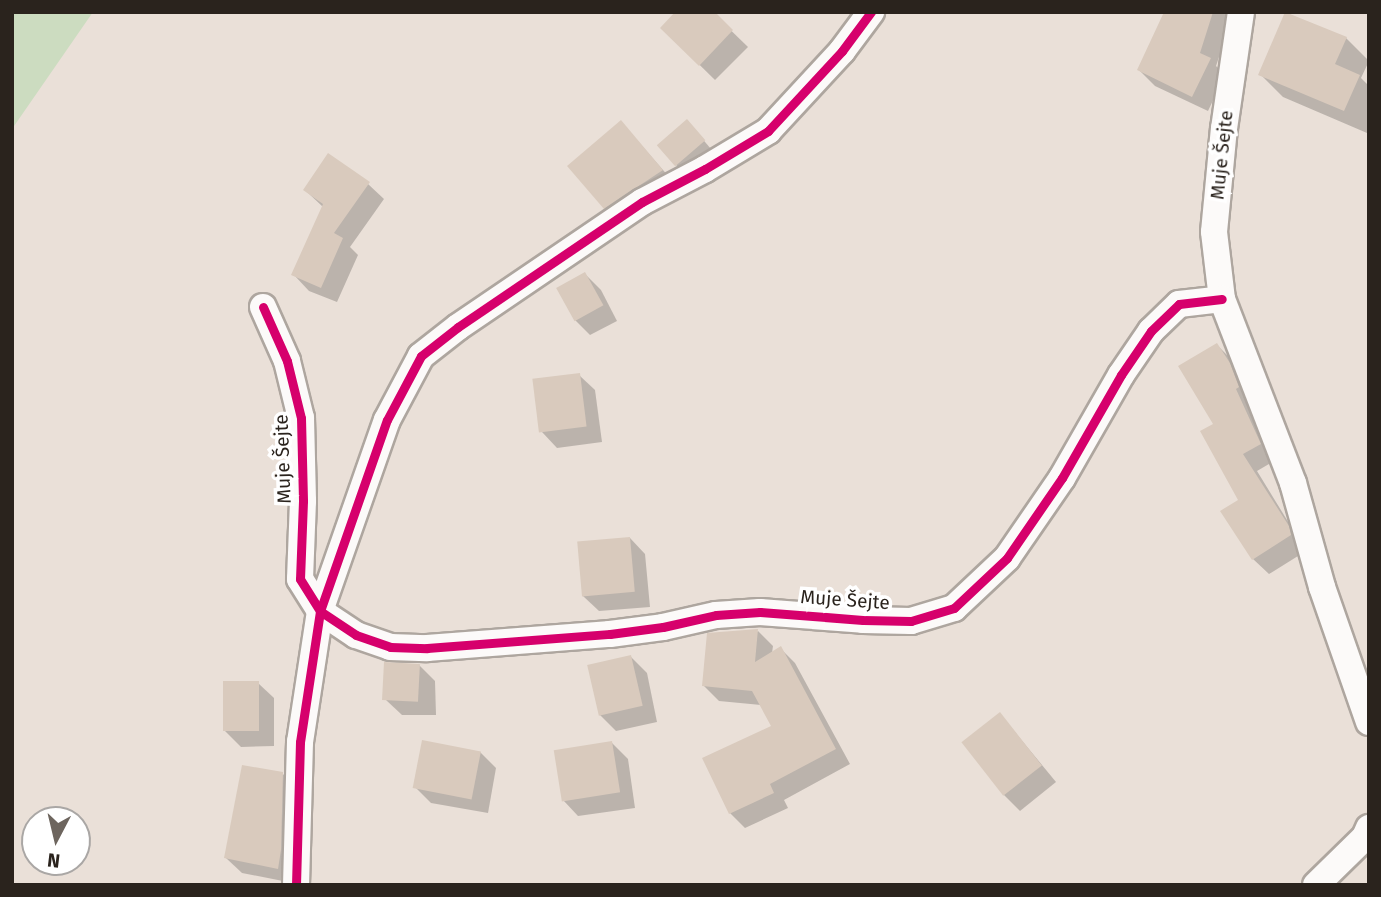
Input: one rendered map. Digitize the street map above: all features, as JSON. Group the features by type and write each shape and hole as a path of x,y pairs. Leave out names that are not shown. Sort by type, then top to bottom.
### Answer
{"street":[{"path":"296,885 300,742 320,611 387,419 421,356 458,327 642,202 705,169 768,131 842,51 871,12"},
{"name":"Muje Šejte","path":"1241,12 1224,128 1214,232 1222,299 1293,483 1322,587 1369,722"},
{"name":"Muje Šejte","path":"262,307 287,362 298,399 303,501 300,579 320,611 356,635 390,647 427,648 610,634 727,614 760,612 911,621 954,608 1007,558 1062,478 1121,375 1151,331 1179,304 1222,299"},
{"path":"1317,885 1366,837 1369,828"}],"green space":[{"path":"12,12 93,12 12,129"}],"building":[{"path":"675,12 715,12 733,30 699,66 660,28"},
{"path":"1164,12 1213,12 1200,53 1211,58 1192,97 1137,70"},
{"path":"1285,12 1347,37 1335,64 1360,75 1344,111 1258,75"},
{"path":"687,119 705,140 675,166 657,145"},
{"path":"621,120 663,170 604,209 567,166"},
{"path":"328,153 370,182 334,233 343,238 321,288 291,275 323,204 303,190"},
{"path":"585,272 603,305 575,321 556,288"},
{"path":"1217,343 1230,363 1239,387 1236,389 1261,444 1243,454 1289,526 1291,535 1252,560 1220,511 1238,500 1200,431 1213,424 1178,366"},
{"path":"580,373 587,427 539,432 532,379"},
{"path":"630,537 635,592 582,596 577,542"},
{"path":"758,629 755,662 781,646 836,749 770,784 774,793 729,814 702,758 771,726 752,691 702,686 707,633"},
{"path":"631,655 643,706 599,716 587,665"},
{"path":"384,662 420,664 418,702 382,700"},
{"path":"223,681 259,681 259,731 223,731"},
{"path":"1000,712 1042,766 1003,796 961,742"},
{"path":"422,740 481,751 472,800 413,788"},
{"path":"612,741 620,792 562,802 554,750"},
{"path":"242,765 283,772 278,869 224,858"}],"cycle path":[{"path":"296,885 300,742 320,611 387,420 421,356 458,327 642,202 705,169 768,131 842,51 871,12"},
{"path":"263,307 287,361 301,418 303,501 300,579 320,611 356,635 390,647 427,648 610,634 663,627 716,615 760,612 911,621 954,608 1007,558 1062,478 1121,375 1151,331 1179,304 1222,299"}]}
